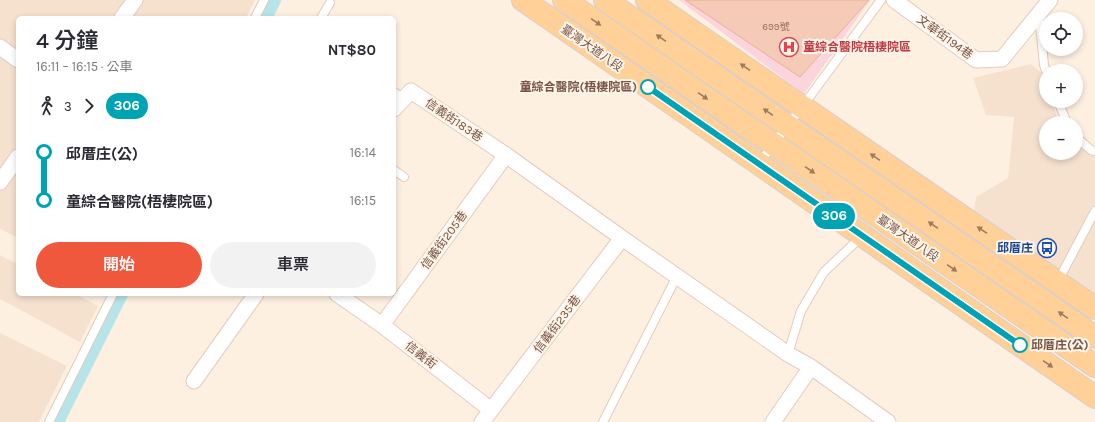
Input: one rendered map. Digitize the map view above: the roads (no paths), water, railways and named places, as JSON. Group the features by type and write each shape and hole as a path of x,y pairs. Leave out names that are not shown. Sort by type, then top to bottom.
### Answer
{"main road":[{"name":"臺灣大道八段","path":"523,0 1095,397"},
{"name":"臺灣大道八段","path":"564,0 1095,366"},
{"name":"臺灣大道八段","path":"605,0 1095,337"},
{"path":"646,0 1095,308"}],"street":[{"path":"123,16 135,0"},
{"name":"文華街194巷","path":"894,0 976,60 1002,59 1039,15"},
{"path":"1041,12 1050,0"},
{"path":"0,48 16,59"},
{"name":"信義街183巷","path":"397,100 411,90 506,155"},
{"path":"506,155 622,238 788,354 811,367 888,422"},
{"name":"信義街205巷","path":"382,325 506,155"},
{"path":"0,182 16,160"},
{"name":"信義街235巷","path":"491,410 622,238"},
{"path":"194,381 255,296"},
{"name":"信義街","path":"340,296 382,325 491,410"},
{"path":"773,422 811,367"},
{"path":"482,422 491,410"}],"lane":[{"path":"256,16 264,0"},
{"path":"758,164 881,0"},
{"path":"322,16 330,3"},
{"path":"1083,143 1091,150 1095,151"},
{"path":"396,171 404,176"},
{"path":"1058,282 1095,211"},
{"path":"788,354 801,311 824,272 863,236"},
{"path":"603,422 677,276"},
{"path":"49,422 112,296"}],"waterway":[{"path":"266,16 274,0"},
{"path":"57,422 120,296"}],"place":[{"name":"童綜合醫院梧棲院區","path":"789,47"},
{"name":"童綜合醫院(梧棲院區)","path":"648,87"},
{"name":"邱厝庄","path":"1047,248"},
{"name":"邱厝庄(公)","path":"1020,345"}]}
